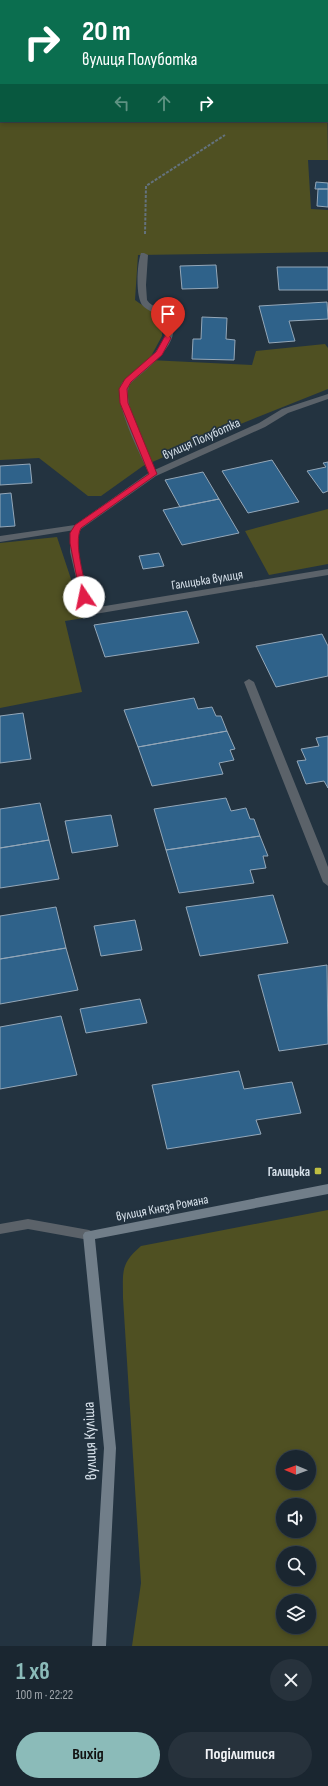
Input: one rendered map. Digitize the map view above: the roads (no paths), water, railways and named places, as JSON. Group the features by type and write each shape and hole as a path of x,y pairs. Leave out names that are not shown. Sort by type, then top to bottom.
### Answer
{"main road":[{"name":"вулиця Князя Романа","path":"89,1235 328,1189"},
{"name":"вулиця Куліша","path":"89,1235 110,1448 99,1646"}],"street":[{"path":"144,255 142,299 147,305 158,310 166,318 169,327 168,338 159,353 128,381 123,389 124,403 153,474"},
{"name":"вулиця Полуботка","path":"0,539 78,527 153,474 262,425 285,411 328,396"},
{"name":"Галицька вулиця","path":"78,527 74,533 74,543 84,597 89,612 328,572"},
{"path":"249,682 328,882"},
{"name":"вулиця Князя Романа","path":"0,1229 28,1224 89,1235"}],"place":[{"name":"Галицька","path":"318,1171"}]}
